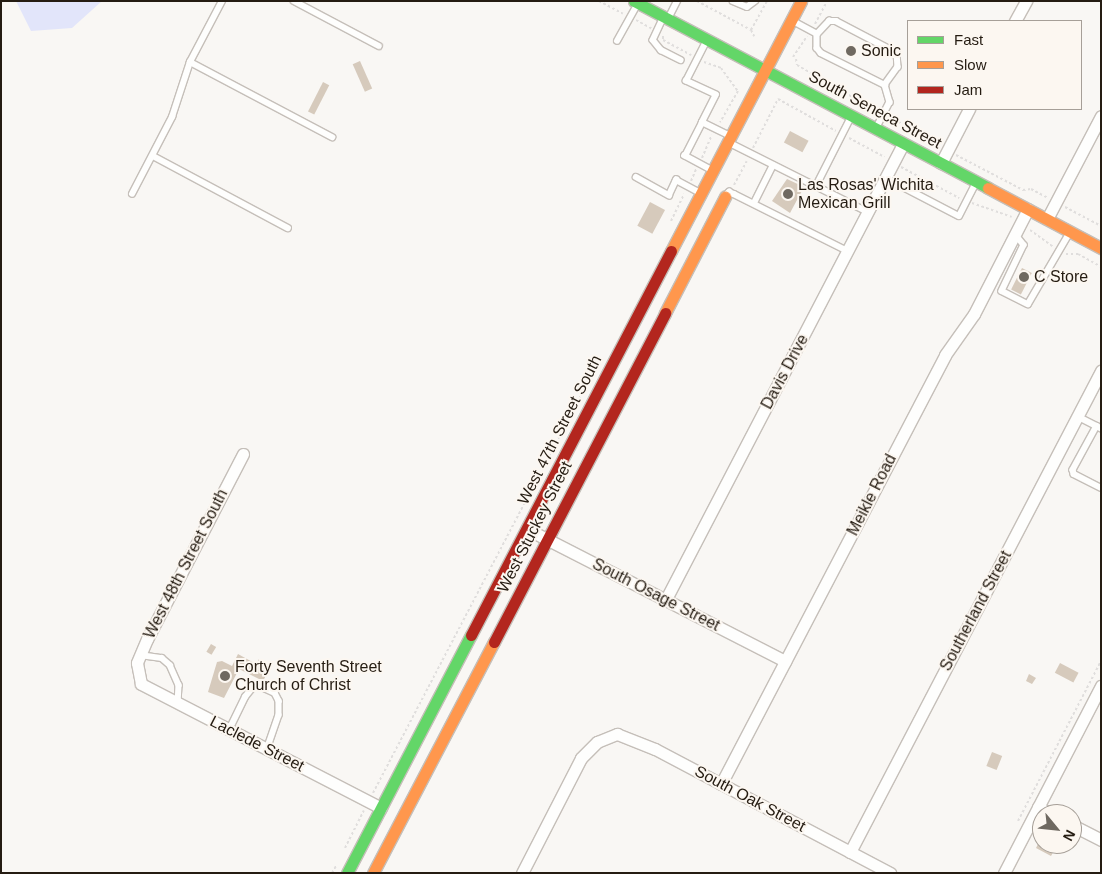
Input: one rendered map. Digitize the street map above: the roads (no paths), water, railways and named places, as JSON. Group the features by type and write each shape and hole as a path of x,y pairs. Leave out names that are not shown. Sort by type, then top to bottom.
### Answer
{"street":[{"name":"West 47th Street South","path":"347,873 801,1"},
{"path":"1016,20 1026,1"},
{"name":"South Seneca Street","path":"636,2 1101,248"},
{"path":"940,163 968,110"},
{"path":"1047,219 1101,116"},
{"name":"Davis Drive","path":"666,599 903,144"},
{"name":"West Stuckey Street","path":"374,873 725,197"},
{"name":"Meikle Road","path":"721,784 945,354 974,314 1028,209"},
{"name":"Southerland Street","path":"850,852 1101,371"},
{"name":"West 48th Street South","path":"138,676 140,655 243,454"},
{"name":"South Osage Street","path":"527,529 786,661"},
{"name":"Laclede Street","path":"138,676 141,684 381,808"},
{"path":"1040,804 1100,691"},
{"name":"South Oak Street","path":"522,873 582,758 589,748 617,734 635,739 890,873"},
{"path":"1004,873 1032,819"},
{"path":"1082,830 1101,840"}],"lane":[{"path":"132,194 172,117 190,62 222,1"},
{"path":"294,1 379,46"},
{"path":"677,1 653,40 661,50 681,60"},
{"path":"734,1 747,7 755,1"},
{"path":"617,41 630,18 636,2"},
{"path":"791,20 817,34"},
{"path":"876,130 890,102 885,85 821,53 817,48 817,34 829,21 836,21 897,53 898,67 885,85"},
{"path":"707,40 686,81 716,95 685,156 713,171"},
{"path":"190,62 332,138"},
{"path":"816,186 851,116"},
{"path":"702,122 716,128 750,153 868,212"},
{"path":"153,156 288,228"},
{"path":"754,203 773,165"},
{"path":"636,177 668,195 676,180 701,193"},
{"path":"886,178 959,216 976,182"},
{"path":"725,197 730,192 848,251"},
{"path":"1015,234 1024,244 1002,290 1028,304 1070,231"},
{"path":"1078,416 1099,427 1073,470 1074,474 1101,488"},
{"path":"140,655 162,658 170,665 179,685 178,703"},
{"path":"229,730 245,697 254,686 262,687 275,693 279,701 279,715 267,749"}],"water":[{"path":"16,1 102,1 72,28 31,31"}],"place":[{"name":"Sonic","path":"851,51"},
{"name":"Las Rosas' Wichita Mexican Grill","path":"788,194"},
{"name":"C Store","path":"1024,277"},
{"name":"Forty Seventh Street Church of Christ","path":"225,676"}]}
